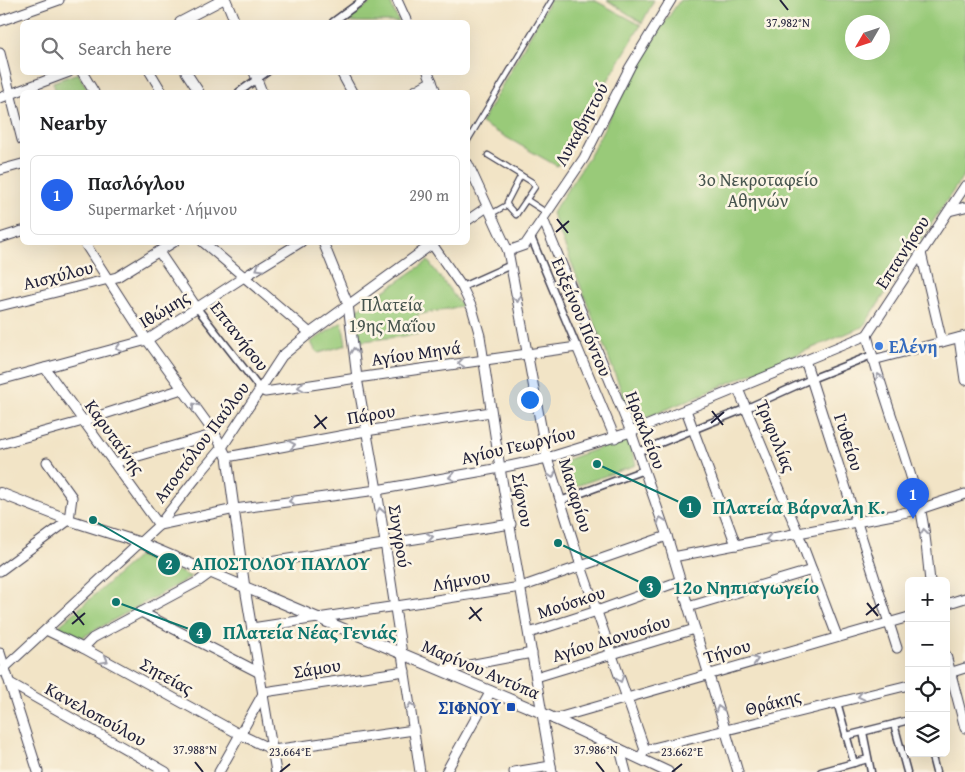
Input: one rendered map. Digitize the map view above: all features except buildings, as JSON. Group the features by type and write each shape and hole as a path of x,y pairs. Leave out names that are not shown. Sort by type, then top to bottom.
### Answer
{"street":[{"path":"0,21 59,0"},
{"path":"184,20 222,0"},
{"path":"226,0 233,20"},
{"path":"335,20 363,0"},
{"path":"397,0 405,20"},
{"name":"Λυκαβηττού","path":"508,251 525,245 584,158 630,67 670,0"},
{"path":"0,53 20,131"},
{"path":"24,90 62,75"},
{"path":"84,75 93,90"},
{"path":"152,75 161,90"},
{"path":"188,75 198,90"},
{"path":"343,75 351,90"},
{"path":"241,90 255,76 261,90"},
{"path":"415,90 430,77 435,90"},
{"path":"0,98 20,92"},
{"path":"0,170 20,165"},
{"name":"Μακαρίου","path":"470,169 508,251 547,458 581,566 627,698 642,754"},
{"name":"Επτανήσου","path":"867,335 965,186"},
{"path":"949,211 965,206"},
{"path":"470,219 488,211"},
{"name":"Ηρακλείου","path":"545,216 638,452 667,536 738,772"},
{"path":"0,238 20,232"},
{"name":"Ευξείνου Πόντου","path":"531,237 614,438"},
{"path":"86,245 147,340 223,446 227,457 245,588 276,772"},
{"name":"Αισχύλου","path":"0,306 117,277 170,245"},
{"path":"207,245 310,333"},
{"name":"Ιθώμης","path":"0,380 147,340 296,245"},
{"name":"Συγγρού","path":"324,245 348,304 357,378 377,490 420,772"},
{"name":"Αποστόλου Παύλου","path":"2,670 159,525 223,446 282,356 348,304 431,245"},
{"name":"Σίφνου","path":"435,245 462,287 472,308 480,336 500,468 552,769"},
{"name":"Επτανήσου","path":"159,252 198,308 260,389"},
{"path":"921,253 942,342"},
{"path":"462,287 511,265"},
{"path":"867,335 920,509 924,526 930,577"},
{"name":"Αγίου Γεωργίου","path":"159,525 235,509 377,490 547,458 631,432 867,335"},
{"path":"638,452 747,408 811,379 873,358 962,337 965,380"},
{"name":"Αγίου Μηνά","path":"260,389 265,392 577,346"},
{"name":"Γυθείου","path":"805,360 897,648"},
{"name":"Καρυταίνης","path":"45,368 159,525"},
{"path":"0,444 83,421 182,389"},
{"name":"Τριφυλίας","path":"738,389 798,533 837,636"},
{"path":"686,410 736,545"},
{"name":"Πάρου","path":"227,457 366,431 492,412"},
{"path":"114,463 215,434"},
{"path":"0,571 69,520 72,497 47,462"},
{"path":"560,501 644,470"},
{"name":"Μαρίνου Αντύπα","path":"0,493 69,520 140,543 443,670 620,749 642,754 668,772"},
{"path":"673,557 920,509 965,494"},
{"path":"243,566 511,524"},
{"name":"Λήμνου","path":"252,628 521,587 667,536"},
{"name":"Αγίου Διονυσίου","path":"688,607 812,570"},
{"path":"83,648 93,638 199,581 210,573"},
{"name":"Μούσκου","path":"529,633 680,581"},
{"path":"950,603 965,598"},
{"path":"141,612 260,673"},
{"name":"Τήνου","path":"554,719 837,636 905,618"},
{"name":"Αγίου Διονυσίου","path":"536,677 695,629"},
{"name":"Σητείας","path":"46,630 83,648 239,734 273,750"},
{"path":"0,653 2,670 10,683 38,772"},
{"path":"443,670 532,654"},
{"path":"950,673 965,668"},
{"name":"Σάμου","path":"264,692 405,671"},
{"path":"950,680 965,728"},
{"name":"Κανελοπούλου","path":"10,683 166,772"},
{"name":"Θράκης","path":"642,754 905,686"},
{"path":"446,772 491,691"},
{"path":"219,772 264,692"},
{"path":"837,702 854,763"},
{"path":"846,736 905,721"},
{"path":"894,724 907,772"},
{"path":"273,750 414,730"},
{"path":"863,732 871,772"},
{"path":"620,749 626,772"},
{"path":"932,757 936,772"},
{"path":"821,772 868,759"},
{"path":"514,772 552,769"}],"lane":[{"path":"470,137 552,0"},
{"path":"488,155 521,175 532,182 535,187 516,215 507,205 507,198 521,175"},
{"path":"527,200 545,216"},
{"path":"488,211 507,205"}],"green space":[{"path":"375,0 389,0 398,20 347,20"},
{"path":"550,0 594,0 641,25 557,166 481,123"},
{"path":"607,0 654,0 642,23"},
{"name":"3ο Νεκροταφείο Αθηνών","path":"680,0 965,0 965,173 865,324 862,327 634,423 552,213 592,152 636,65"},
{"path":"72,75 79,75 88,90 55,90 53,82"},
{"name":"Πλατεία 19ης Μαΐου","path":"428,261 462,306 417,315 420,334 356,342 352,313"},
{"path":"342,322 346,345 319,353 315,350 311,342"},
{"path":"628,438 636,465 565,490 557,463"},
{"path":"141,554 191,577 79,639 58,627"}],"place":[{"name":"Ελένη","path":"879,346"},
{"name":"Πλατεία Βάρναλη Κ.","path":"597,464"},
{"name":"Πασλόγλου","path":"913,519"},
{"name":"ΑΠΟΣΤΟΛΟΥ ΠΑΥΛΟΥ","path":"93,520"},
{"name":"12ο Νηπιαγωγείο","path":"558,543"},
{"name":"Πλατεία Νέας Γενιάς","path":"116,602"},
{"name":"ΣΙΦΝΟΥ","path":"511,707"}]}
